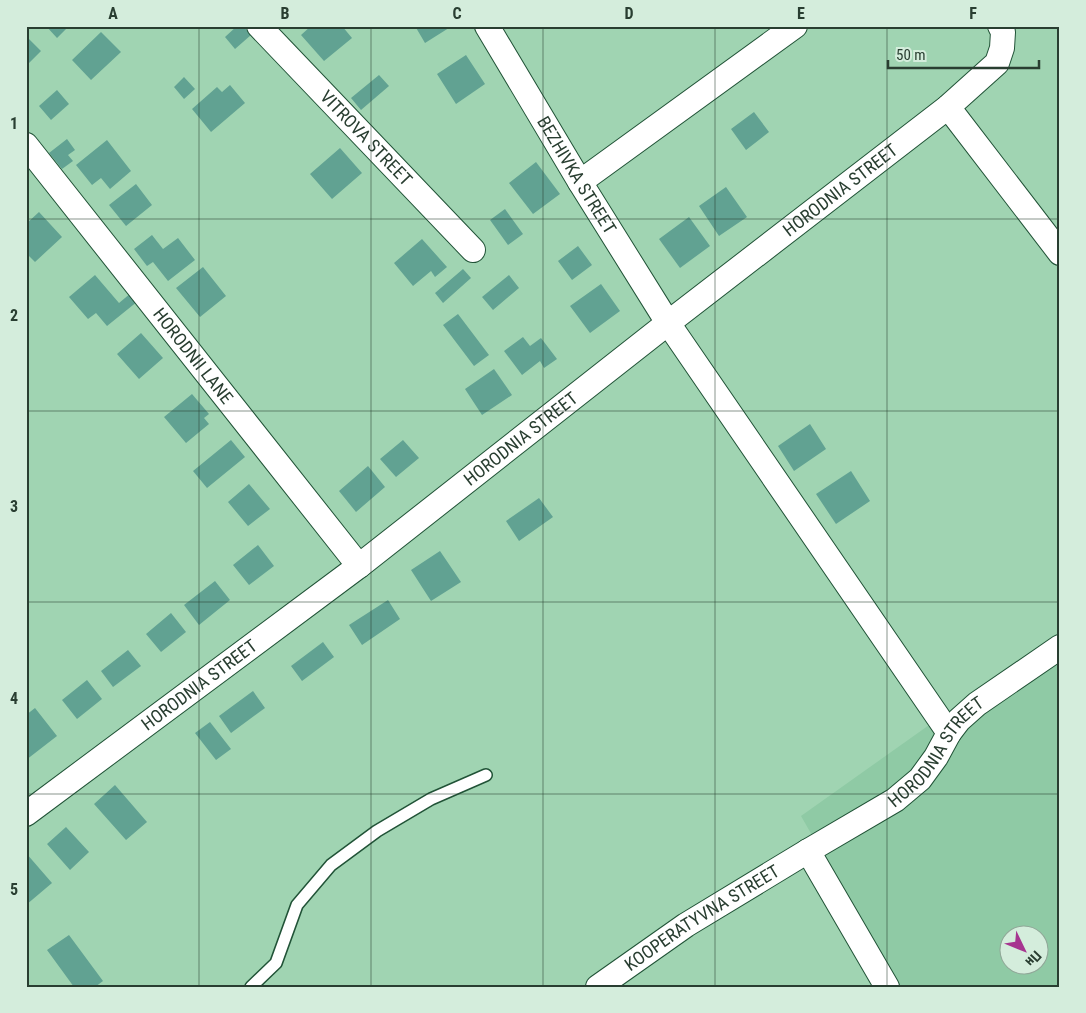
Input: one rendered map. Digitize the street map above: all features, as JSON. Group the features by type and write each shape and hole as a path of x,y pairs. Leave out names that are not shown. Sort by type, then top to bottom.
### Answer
{"street":[{"name":"VITROVA STREET","path":"259,26 473,250"},
{"name":"BEZHIVKA STREET","path":"486,26 668,323 949,733"},
{"path":"580,182 783,30"},
{"name":"HORODNIA STREET","path":"26,814 359,566 668,323 948,107 997,63 1001,37"},
{"path":"948,107 1060,253"},
{"name":"HORODNII LANE","path":"26,145 359,566"},
{"name":"HORODNIA STREET","path":"808,851 895,800 920,779 959,720 977,704 1060,647"},
{"path":"808,851 887,987"},
{"name":"KOOPERATYVNA STREET","path":"598,987 686,925 808,851"}],"lane":[{"path":"251,987 276,963 297,906 331,865 377,831 432,799 486,775"}],"shaded area":[{"path":"1060,635 1060,987 899,987 801,816"}],"building":[{"path":"46,26 69,26 57,38"},
{"path":"237,26 243,26 251,35 235,49 225,37"},
{"path":"311,26 342,26 352,38 324,61 301,35"},
{"path":"415,26 452,26 425,43"},
{"path":"101,32 121,52 91,80 72,60"},
{"path":"26,36 41,51 26,66"},
{"path":"466,55 485,84 456,104 437,74"},
{"path":"379,75 389,86 361,110 351,98"},
{"path":"184,77 195,89 184,99 174,87"},
{"path":"230,85 245,103 211,132 192,109 217,87 222,92"},
{"path":"57,90 69,104 51,120 39,106"},
{"path":"754,112 769,132 746,150 731,129"},
{"path":"67,139 75,150 68,155 73,161 62,169 49,153"},
{"path":"107,140 131,171 110,189 101,178 92,185 76,165"},
{"path":"340,148 362,173 332,199 310,174"},
{"path":"536,162 560,194 533,214 509,183"},
{"path":"136,184 152,205 126,226 109,205"},
{"path":"726,187 747,217 719,236 699,206"},
{"path":"505,209 523,234 508,245 490,220"},
{"path":"39,212 62,237 35,262 26,253 26,224"},
{"path":"689,217 710,246 680,268 659,239"},
{"path":"152,235 163,249 178,238 195,260 168,281 153,262 147,266 134,249"},
{"path":"422,239 447,267 435,277 431,271 413,286 394,263"},
{"path":"578,246 592,265 572,280 558,261"},
{"path":"203,267 226,296 200,317 176,288"},
{"path":"463,269 471,278 443,303 435,293"},
{"path":"95,275 119,303 131,293 138,301 107,326 96,313 88,319 69,297"},
{"path":"509,275 519,288 493,310 482,297"},
{"path":"601,284 620,311 590,333 570,306"},
{"path":"458,314 489,355 474,366 443,325"},
{"path":"141,333 163,358 139,379 117,354"},
{"path":"523,337 530,346 541,338 557,359 544,368 540,361 522,375 504,351"},
{"path":"494,369 512,395 482,415 465,389"},
{"path":"192,394 209,414 204,418 209,424 186,443 164,417"},
{"path":"810,424 826,449 794,471 778,446"},
{"path":"231,440 245,457 207,488 193,471"},
{"path":"403,440 419,458 396,477 380,459"},
{"path":"368,466 385,487 356,512 339,491"},
{"path":"851,471 870,501 836,524 816,494"},
{"path":"249,484 270,509 248,526 228,502"},
{"path":"539,498 553,517 519,541 506,521"},
{"path":"258,545 274,566 249,585 233,565"},
{"path":"440,551 461,582 431,601 411,570"},
{"path":"215,581 230,600 199,625 184,605"},
{"path":"388,600 400,619 362,645 349,625"},
{"path":"171,613 186,632 161,652 146,634"},
{"path":"323,642 334,657 302,681 291,666"},
{"path":"128,650 141,666 113,687 101,671"},
{"path":"87,680 102,699 77,719 62,700"},
{"path":"253,691 265,708 231,733 219,716"},
{"path":"35,708 57,736 26,760 26,715"},
{"path":"210,722 231,749 216,760 195,733"},
{"path":"115,785 147,822 126,840 94,804"},
{"path":"66,827 89,852 70,870 47,844"},
{"path":"26,853 52,883 26,905"},
{"path":"69,935 103,981 95,987 74,987 47,950"}]}
